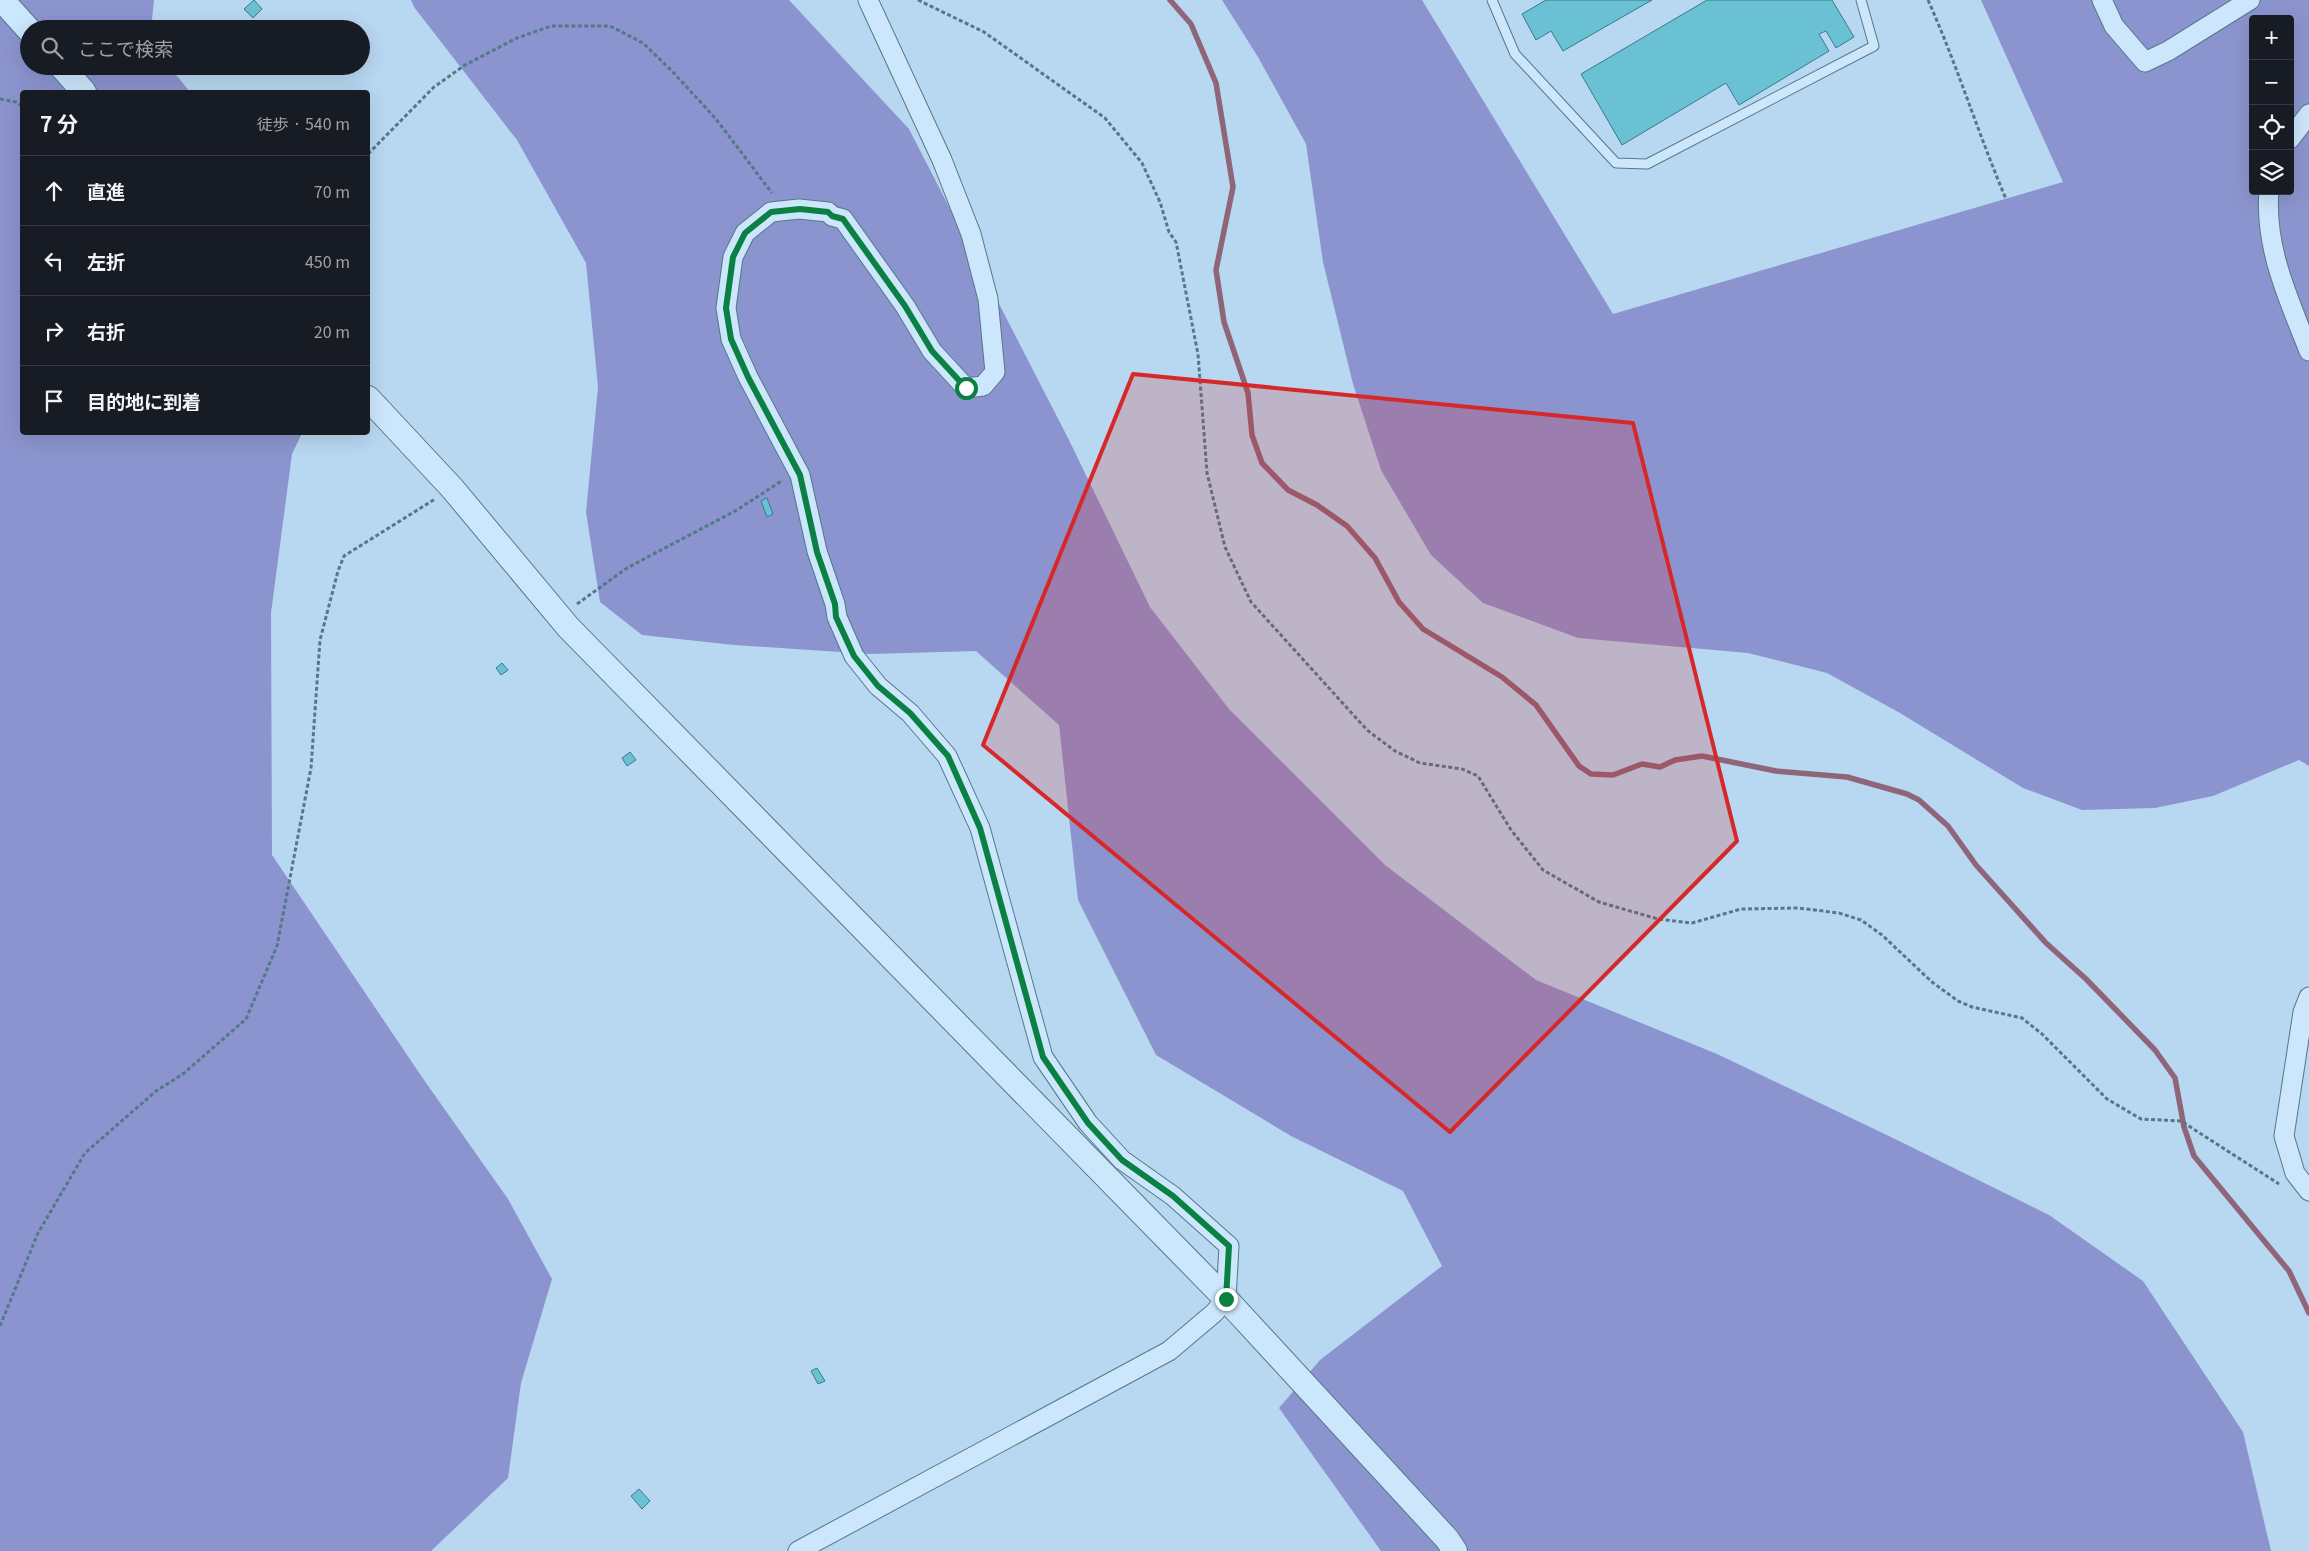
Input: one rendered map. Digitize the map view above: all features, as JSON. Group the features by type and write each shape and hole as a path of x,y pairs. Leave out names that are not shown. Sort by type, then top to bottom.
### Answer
{"street":[{"path":"2,0 20,20"},
{"path":"798,1551 1169,1351 1214,1313 1226,1299 1229,1246 1173,1196 1122,1160 1088,1123 1043,1057 980,828 948,756 910,713 878,686 854,656 836,617 835,604 817,552 798,469 748,377 731,339 726,308 733,257 745,233 771,212 800,209 828,212 832,216 843,219 905,306 932,351 966,388 983,386 996,372 988,299 971,234 942,160 868,0"},
{"path":"2102,0 2114,26 2145,62 2168,51 2250,0"},
{"path":"69,75 82,90"},
{"path":"2294,134 2309,114"},
{"path":"2269,195 2267,214 2279,273 2309,351"},
{"path":"370,400 452,488 568,627 1226,1299 1447,1539 1455,1551"},
{"path":"2309,997 2301,1021 2284,1136 2295,1173 2309,1191"}],"lane":[{"path":"1492,0 1514,54 1538,81 1616,163 1647,164 1874,46 1861,0"}],"path":[{"path":"918,0 984,32 1078,97 1105,118 1142,163 1160,202 1169,232 1176,242 1198,354 1207,473 1225,547 1251,602 1367,730 1395,751 1420,763 1462,769 1478,776 1511,830 1543,870 1599,902 1658,919 1692,923 1741,909 1798,908 1839,912 1862,920 1882,935 1932,982 1958,1001 1972,1007 2022,1018 2042,1034 2107,1099 2140,1119 2181,1121 2286,1188"},
{"path":"1928,0 1960,77 1986,153 2006,199"},
{"path":"370,152 434,87 465,65 517,38 551,26 610,26 643,43 672,71 716,119 787,211"},
{"path":"0,99 20,105"},
{"path":"568,627 569,610 627,568 737,510 798,469"},
{"path":"0,1326 38,1233 85,1152 156,1091 184,1074 246,1019 277,946 311,768 320,640 338,570 344,556 452,488"}],"highlighted area":[{"path":"1133,374 1633,423 1737,841 1450,1132 983,745"}],"shaded area":[{"path":"0,0 154,0 152,20 20,20 20,75 176,75 188,90 20,90 20,435 301,435 292,454 271,613 272,855 424,1080 508,1199 552,1279 521,1383 508,1478 431,1551 0,1551"},
{"path":"411,0 789,0 909,129 1069,440 1150,607 1229,709 1385,865 1536,980 1717,1054 2049,1215 2143,1281 2243,1432 2271,1551 1381,1551 1279,1408 1320,1360 1442,1266 1403,1191 1291,1136 1156,1055 1078,900 1059,725 976,651 870,654 734,645 642,635 600,602 586,512 598,387 586,263 517,140 414,7"},
{"path":"1222,0 1422,0 1613,314 2063,182 1981,0 2309,0 2309,766 2299,760 2213,796 2155,808 2082,810 2023,788 1900,713 1827,673 1748,653 1578,638 1483,603 1431,555 1381,470 1353,384 1323,262 1306,144 1258,57"}],"building":[{"path":"254,0 262,9 253,18 244,9"},
{"path":"1546,0 1652,0 1563,51 1551,31 1536,40 1522,14"},
{"path":"1707,0 1832,0 1854,37 1836,48 1826,31 1819,34 1829,51 1739,105 1726,83 1622,145 1581,74"},
{"path":"767,498 773,514 767,517 761,501"},
{"path":"502,663 508,670 501,675 496,668"},
{"path":"630,752 636,760 627,766 622,758"},
{"path":"817,1368 825,1381 818,1384 811,1371"},
{"path":"639,1489 650,1501 642,1509 631,1496"}],"waterway":[{"path":"1170,0 1191,24 1216,83 1233,187 1216,270 1224,322 1248,393 1252,435 1262,463 1288,490 1317,505 1347,526 1375,558 1399,602 1423,629 1502,677 1536,705 1579,766 1591,774 1613,775 1642,764 1660,767 1675,760 1702,756 1776,771 1847,777 1907,794 1919,800 1948,826 1976,865 2046,943 2086,979 2155,1050 2175,1078 2184,1127 2194,1156 2289,1271 2309,1313"}],"route":[{"path":"966,388 932,351 905,306 843,219 832,216 828,212 800,209 771,212 745,233 733,257 726,308 731,339 748,377 798,469 817,552 835,604 836,617 854,656 878,686 910,713 948,756 980,828 1043,1057 1088,1123 1122,1160 1173,1196 1229,1246 1226,1299"}]}
